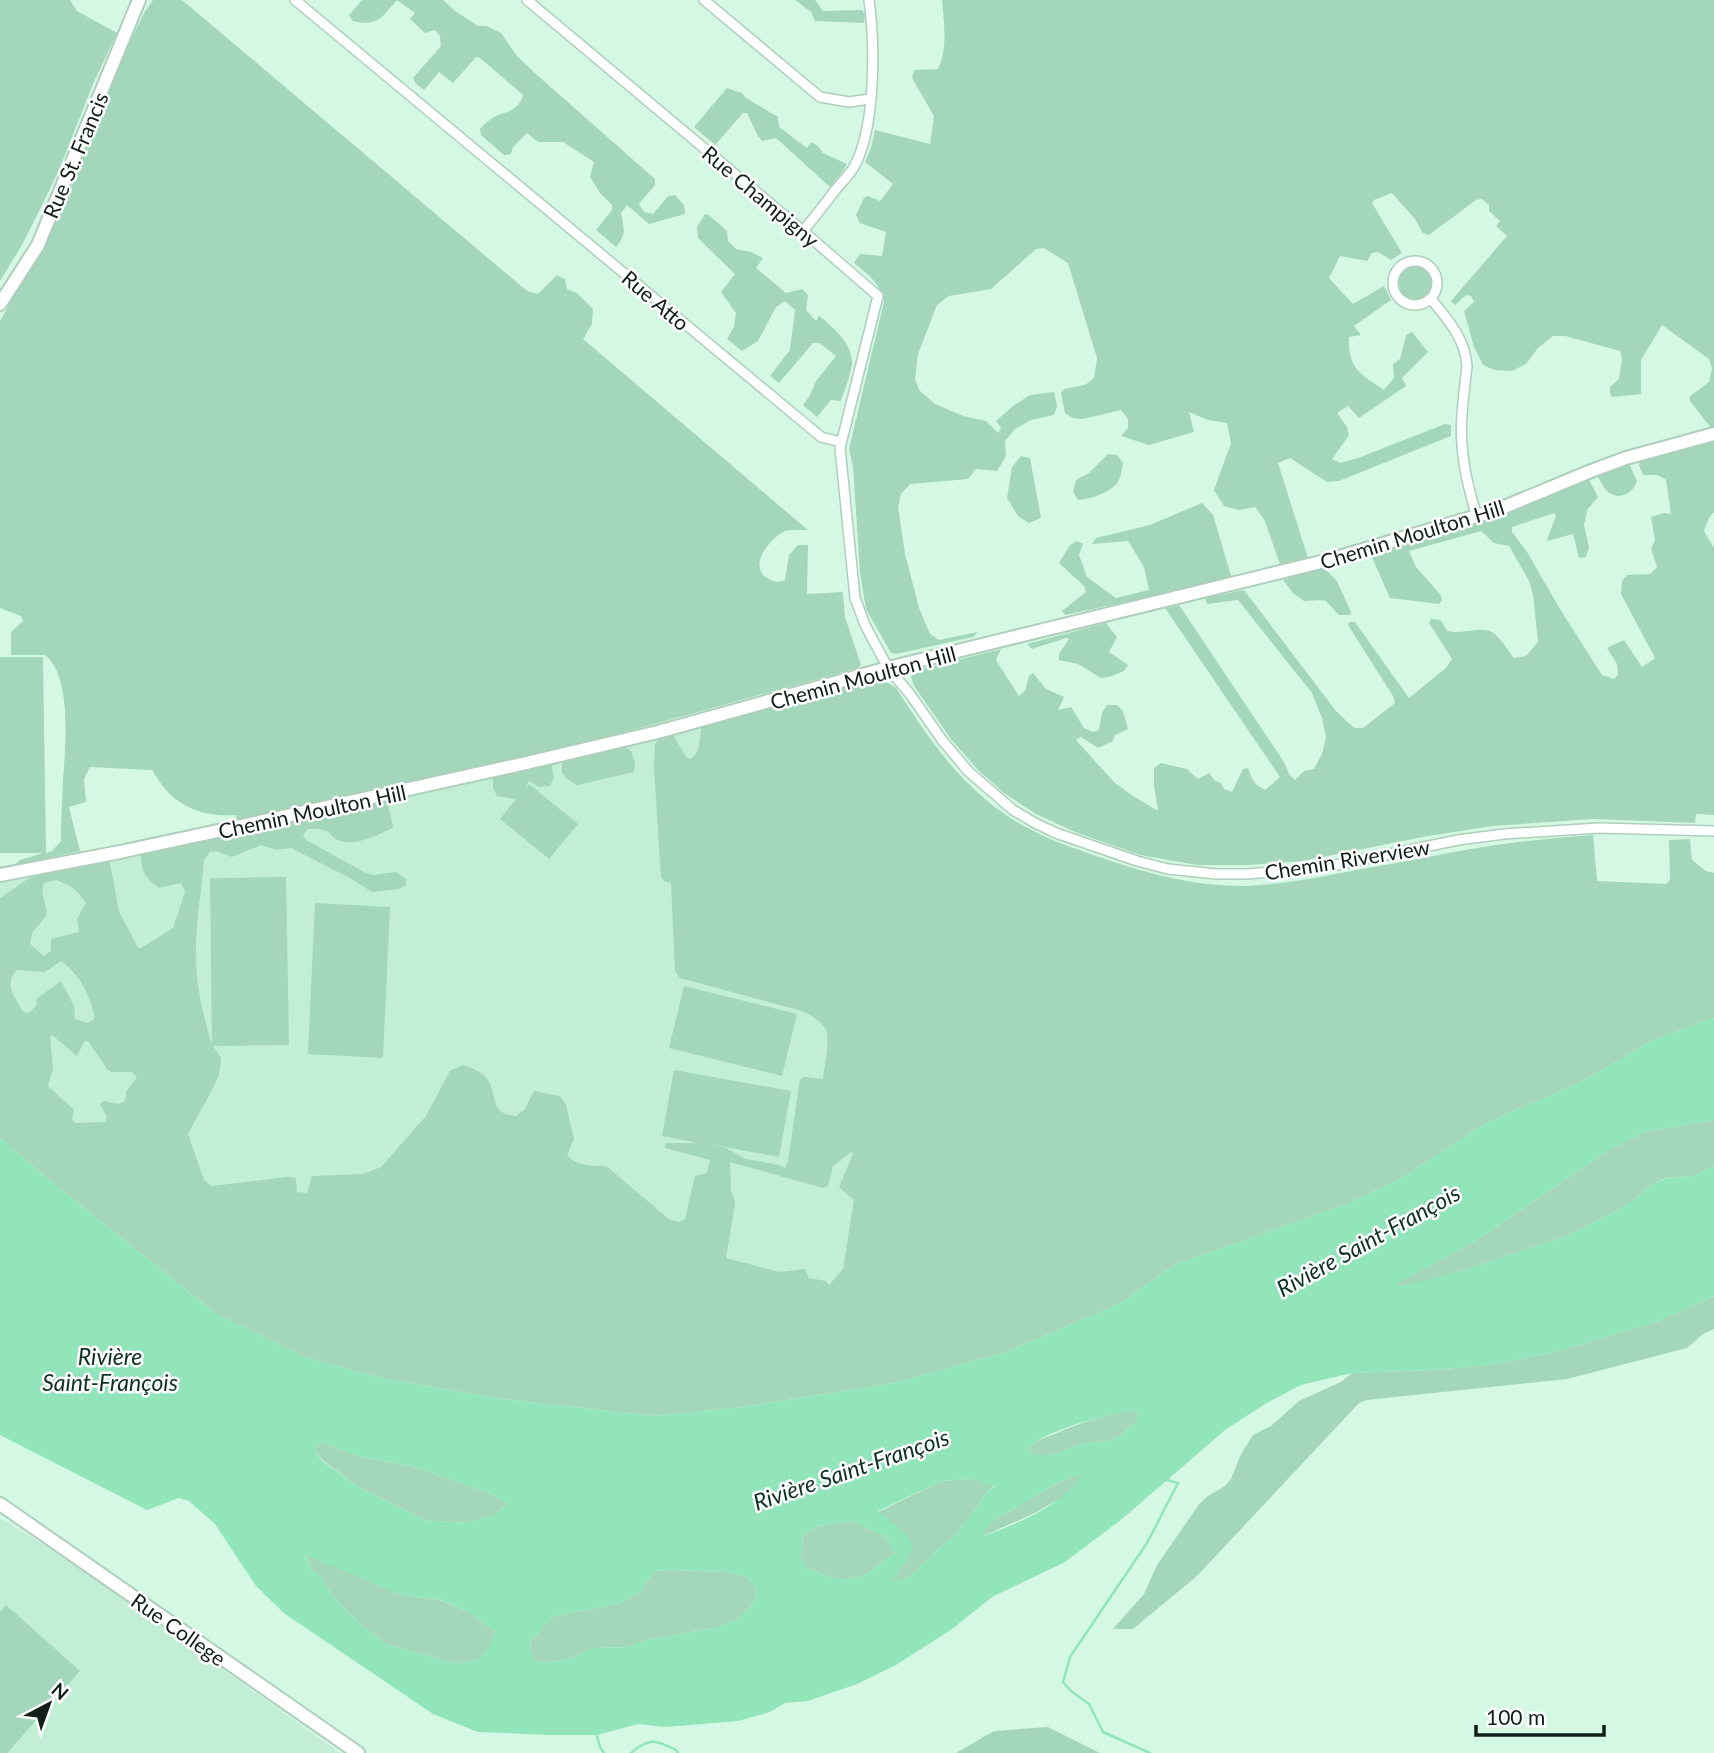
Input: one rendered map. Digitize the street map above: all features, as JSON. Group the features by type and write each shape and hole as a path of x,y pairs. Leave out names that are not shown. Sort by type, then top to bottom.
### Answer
{"street":[{"name":"Rue St. Francis","path":"0,304 37,245 139,0"},
{"name":"Rue Atto","path":"295,0 821,437 841,442"},
{"name":"Rue Champigny","path":"527,0 878,296 841,442"},
{"path":"704,0 820,97 849,102 870,99"},
{"path":"803,231 852,170 865,136 872,56 869,0"},
{"path":"1415,260 1431,267 1436,274 1437,283 1436,292 1431,299 1415,305 1399,298 1392,283 1399,267 1415,260"},
{"path":"1431,299 1455,328 1467,359 1461,439 1463,461 1476,517"},
{"name":"Chemin Moulton Hill","path":"0,875 134,849 659,732 888,668 1316,563 1476,517 1629,457 1714,435"},
{"path":"841,442 855,598 865,625 888,668"},
{"name":"Chemin Riverview","path":"888,668 968,771 1013,810 1056,833 1168,869 1246,874 1301,870 1458,839 1536,831 1599,828 1714,831"},
{"name":"Rue College","path":"0,1504 358,1753"}],"shaded area":[{"path":"0,0 70,0 77,11 117,33 93,84 59,170 23,243 0,281"},
{"path":"153,0 182,0 527,291 538,294 557,275 565,279 567,289 577,293 593,309 592,324 583,339 808,530 788,530 773,540 760,560 762,574 771,580 785,580 789,555 798,545 808,545 807,594 843,592 845,617 861,665 521,760 237,820 236,815 216,815 188,807 165,789 152,770 90,767 84,779 86,802 69,807 80,851 15,865 20,860 43,853 0,853 0,657 43,657 46,853 52,851 61,841 66,733 64,696 54,665 45,655 11,655 11,632 23,621 21,616 0,608 0,321 61,213 108,91 144,13"},
{"path":"362,0 397,0 379,19 361,23 353,21 349,15"},
{"path":"397,0 443,0 478,26 486,26 501,33 517,56 537,75 655,179 655,185 639,204 644,212 653,214 668,196 675,195 684,205 685,214 649,224 627,205 621,213 623,235 616,247 596,230 612,210 612,205 590,177 594,162 563,142 538,142 527,133 513,147 511,154 504,155 481,135 480,129 485,124 519,104 523,95 480,58 476,57 453,83 439,72 424,90 416,84 413,78 441,46 440,36 435,30 425,33 410,19 415,13"},
{"path":"795,0 815,0 823,11 862,10 865,15 864,23 815,21 811,12"},
{"path":"942,0 1714,0 1714,427 1711,428 1689,397 1709,382 1712,368 1709,359 1662,325 1641,360 1641,394 1612,397 1610,393 1610,387 1619,379 1622,359 1620,351 1565,336 1553,336 1538,348 1526,364 1512,371 1494,370 1483,365 1474,347 1464,311 1474,302 1471,296 1466,295 1455,305 1451,301 1507,236 1496,226 1500,221 1489,211 1489,205 1482,199 1476,200 1429,235 1423,233 1415,219 1392,193 1372,203 1402,253 1391,260 1378,252 1372,253 1367,261 1340,256 1329,278 1353,304 1384,286 1391,300 1354,326 1361,335 1349,337 1353,364 1368,379 1384,390 1394,378 1393,364 1400,359 1406,335 1412,332 1428,352 1402,378 1406,386 1359,418 1348,406 1337,413 1349,435 1332,459 1340,463 1358,458 1445,424 1451,425 1451,436 1339,481 1327,482 1290,458 1278,463 1308,558 1280,564 1264,519 1255,507 1239,510 1224,506 1214,490 1231,443 1227,423 1208,420 1189,412 1194,432 1149,445 1121,436 1128,428 1128,419 1121,410 1083,419 1073,418 1065,413 1061,393 1064,389 1085,385 1094,378 1097,358 1068,263 1044,248 1036,249 991,289 949,296 937,305 918,354 915,379 919,390 935,404 963,416 986,421 998,433 1001,428 996,421 1030,395 1054,392 1057,406 1054,415 1031,420 1015,429 1005,441 1006,456 997,471 976,469 968,479 910,484 901,494 898,507 905,554 919,608 930,634 939,640 978,632 973,637 891,653 866,609 860,572 853,466 849,449 884,302 877,285 854,263 860,254 882,256 886,232 860,223 856,215 864,198 868,196 880,201 893,184 865,162 875,130 930,144 934,116 912,78 914,70 938,69 943,53"},
{"path":"727,88 742,93 778,117 779,127 807,148 811,142 823,153 847,164 830,187 776,138 762,141 747,113 743,113 715,145 694,127"},
{"path":"705,214 727,231 728,241 736,249 763,258 756,268 786,293 802,289 808,295 806,310 816,321 819,316 830,325 849,348 852,366 841,401 831,400 817,417 803,405 816,381 836,356 819,343 813,343 779,383 770,376 790,350 795,310 785,301 776,307 758,341 742,351 727,339 734,327 736,313 721,292 735,274 698,238 697,227"},
{"path":"1416,266 1428,271 1433,283 1428,295 1416,300 1404,295 1399,283 1404,271"},
{"path":"1714,440 1714,512 1704,531 1714,548 1714,815 1696,814 1695,823 1593,819 1493,826 1302,861 1248,865 1197,865 1140,855 1075,832 1036,814 1004,793 978,770 951,739 914,686 911,677 915,671 1001,649 996,660 1019,696 1025,691 1029,676 1033,673 1046,689 1064,697 1058,710 1071,707 1084,728 1093,732 1099,730 1102,713 1107,705 1117,705 1123,711 1128,729 1115,735 1113,741 1098,748 1081,737 1076,740 1115,783 1158,811 1154,768 1161,763 1187,769 1198,779 1209,773 1224,789 1232,792 1243,769 1248,768 1254,781 1265,790 1280,777 1165,608 1179,605 1295,780 1304,771 1314,769 1326,738 1322,718 1312,693 1238,600 1207,604 1205,598 1244,590 1336,711 1354,728 1363,728 1395,703 1348,625 1349,622 1355,622 1409,698 1446,668 1452,659 1429,623 1431,619 1441,620 1450,632 1492,632 1514,658 1526,656 1538,642 1529,581 1509,546 1494,543 1481,531 1409,551 1416,567 1440,594 1442,600 1439,604 1390,598 1371,555 1524,506 1588,478 1598,497 1587,510 1584,525 1589,547 1586,557 1579,558 1573,534 1547,541 1556,516 1554,513 1512,527 1512,532 1602,675 1614,679 1618,675 1617,664 1607,648 1624,640 1642,667 1655,658 1621,594 1622,581 1627,575 1650,574 1657,567 1651,549 1655,540 1651,517 1671,514 1666,480 1658,475 1643,475 1640,462"},
{"path":"1108,454 1117,455 1123,463 1119,480 1101,494 1078,500 1073,492 1076,480 1089,473"},
{"path":"1021,456 1030,458 1041,518 1029,523 1018,516 1007,498 1012,467"},
{"path":"1629,464 1637,481 1635,486 1624,495 1610,494 1597,475"},
{"path":"1202,503 1213,515 1232,579 1065,615 1062,611 1086,592 1084,586 1059,563 1070,545 1077,541 1083,544 1079,555 1087,577 1116,598 1149,590 1144,567 1128,541 1092,544 1096,538 1150,525"},
{"path":"1323,567 1337,581 1350,615 1339,615 1326,601 1304,601 1293,593 1283,580"},
{"path":"1106,623 1117,637 1109,652 1128,665 1124,671 1109,677 1101,678 1078,664 1059,660 1059,654 1069,639 1032,649 1027,644"},
{"path":"870,680 888,683 896,688 932,743 953,768 985,800 1025,828 1060,844 1170,879 1248,886 1302,880 1478,848 1593,835 1597,881 894,1383 0,1138 0,880 623,746"},
{"path":"870,680 888,683 896,688 947,761 985,799 1012,819 1086,853 1155,874 1210,884 1276,884 1477,848 1593,835 1597,881 1666,884 1670,880 1669,840 1690,839 1692,860 1706,871 1714,873 1714,1018 1653,1040 1579,1083 1486,1123 1400,1179 1344,1205 1174,1265 1119,1304 1006,1352 894,1383 743,1407 653,1416 495,1398 377,1377 305,1357 215,1313 0,1138 0,898 35,874 104,860 110,863 119,911 138,948 141,948 173,928 185,892 181,883 159,888 154,885 144,873 141,853 387,800 393,827 375,836 342,842 320,829 308,829 303,835 306,840 364,872 373,875 396,872 406,879 406,885 400,889 372,892 291,848 276,850 261,845 232,857 216,851 210,852 204,860 196,961 201,1002 212,1045 210,878 286,877 289,1045 213,1046 221,1058 219,1075 188,1134 204,1180 212,1186 296,1178 297,1192 307,1193 312,1176 363,1174 381,1167 426,1116 450,1071 463,1065 486,1077 499,1110 508,1115 516,1116 525,1109 534,1091 560,1096 566,1105 574,1139 567,1155 580,1163 606,1166 669,1219 679,1222 685,1219 695,1176 707,1173 710,1160 665,1148 666,1143 698,1143 662,1136 674,1070 791,1091 779,1157 708,1144 726,1148 746,1159 785,1168 800,1079 823,1079 827,1045 825,1028 818,1020 802,1011 680,978 675,971 671,883 665,882 661,877 655,745 659,737 672,733 686,757 691,759 698,751 702,725","holes":["56,880 66,884 77,891 86,903 77,919 79,932 51,939 51,951 44,956 30,944 32,933 47,912 42,891 44,883","61,961 68,966 83,986 95,1018 88,1023 75,1019 74,1006 61,981 36,999 37,1005 29,1013 23,1012 12,991 13,975 17,970 45,972","52,1035 77,1056 84,1042 88,1041 111,1072 132,1072 137,1077 126,1092 124,1102 118,1104 104,1101 100,1104 107,1117 105,1122 75,1123 72,1119 74,1110 48,1086 53,1068","851,1152 853,1154 839,1187 854,1200 843,1269 829,1285 826,1281 809,1278 805,1269 779,1272 726,1258 735,1203 731,1190 730,1162 823,1188 828,1186 833,1166"]},
{"path":"623,746 631,751 635,764 634,772 577,785 562,773 562,760"},
{"path":"551,763 554,777 550,786 539,787 529,781 525,788 529,784 578,824 549,859 500,819 516,799 497,796 493,788 493,775"},
{"path":"315,903 390,907 383,1058 308,1054"},
{"path":"684,986 797,1014 782,1076 669,1048"},
{"path":"1714,1120 1714,1166 1694,1176 1665,1178 1624,1207 1569,1235 1465,1270 1402,1287 1395,1284 1474,1242 1609,1150 1644,1132"},
{"path":"1714,1296 1714,1329 1703,1334 1687,1348 1567,1379 1359,1403 1197,1576 1133,1629 1113,1629 1144,1594 1157,1565 1200,1503 1231,1479 1241,1454 1253,1435 1271,1426 1299,1401 1341,1382 1352,1373 1497,1364 1559,1351 1659,1321"},
{"path":"1138,1410 1136,1422 1119,1437 1108,1441 1081,1444 1052,1455 1034,1455 1028,1449 1041,1439 1077,1425"},
{"path":"320,1442 361,1457 411,1466 490,1493 507,1504 493,1515 466,1523 425,1520 360,1488 321,1459 315,1450"},
{"path":"1084,1473 1066,1495 1035,1513 983,1536 993,1521 1059,1482"},
{"path":"970,1479 994,1486 955,1534 908,1578 890,1583 910,1555 878,1512 942,1481"},
{"path":"0,1518 48,1547 132,1605 340,1753 0,1753"},
{"path":"852,1521 884,1536 895,1553 863,1576 839,1580 806,1568 801,1557 803,1535 818,1526"},
{"path":"305,1554 404,1596 438,1599 468,1612 495,1631 491,1646 479,1659 458,1664 386,1644 335,1599 323,1579 312,1570"},
{"path":"654,1571 726,1572 747,1577 756,1589 754,1602 739,1619 713,1628 643,1641 631,1647 593,1648 573,1658 545,1663 533,1660 530,1642 552,1617 620,1603 639,1593"},
{"path":"6,1605 80,1671 7,1753 0,1753 0,1612"},
{"path":"1048,1727 1100,1753 956,1753 994,1731"}],"water":[{"name":"Rivière Saint-François","path":"1714,1018 1714,1120 1644,1132 1609,1150 1474,1242 1396,1284 1402,1286 1465,1270 1569,1235 1624,1207 1652,1185 1666,1178 1694,1176 1714,1166 1714,1296 1659,1321 1559,1351 1497,1364 1352,1373 1301,1385 1225,1430 1122,1519 1065,1562 992,1597 952,1629 896,1665 857,1684 808,1701 785,1703 770,1712 738,1721 666,1727 638,1724 597,1735 478,1732 433,1714 285,1614 256,1586 215,1524 189,1501 179,1498 147,1510 0,1435 0,1138 215,1313 305,1357 377,1377 495,1398 653,1416 743,1407 894,1383 1006,1352 1119,1304 1174,1265 1344,1205 1400,1179 1486,1123 1579,1083 1653,1040","holes":["1138,1411 1136,1422 1119,1437 1081,1444 1052,1455 1034,1455 1028,1449 1048,1435 1063,1429 1096,1418","320,1442 361,1457 411,1466 490,1493 507,1504 493,1515 466,1523 425,1520 360,1488 321,1460 315,1450","1082,1474 1074,1485 1052,1504 984,1536 985,1530 993,1521 1059,1482","970,1479 994,1487 985,1494 955,1534 908,1578 891,1582 910,1555 913,1546 905,1533 878,1511 942,1481","852,1521 884,1536 895,1553 863,1576 839,1580 806,1568 801,1557 803,1535 818,1526","305,1555 404,1596 439,1599 468,1612 495,1631 490,1646 479,1659 458,1664 386,1644 335,1599 323,1579 312,1570","669,1570 726,1572 747,1577 756,1589 754,1602 739,1619 713,1628 643,1641 630,1647 593,1648 573,1658 545,1663 533,1659 530,1642 552,1617 620,1603 639,1593 654,1571"]}],"waterway":[{"path":"1150,1753 1103,1732 1089,1704 1063,1682 1070,1657 1147,1543 1178,1483 1163,1479"},
{"path":"596,1733 604,1753"},
{"path":"631,1753 648,1742 658,1742 678,1753"}]}
